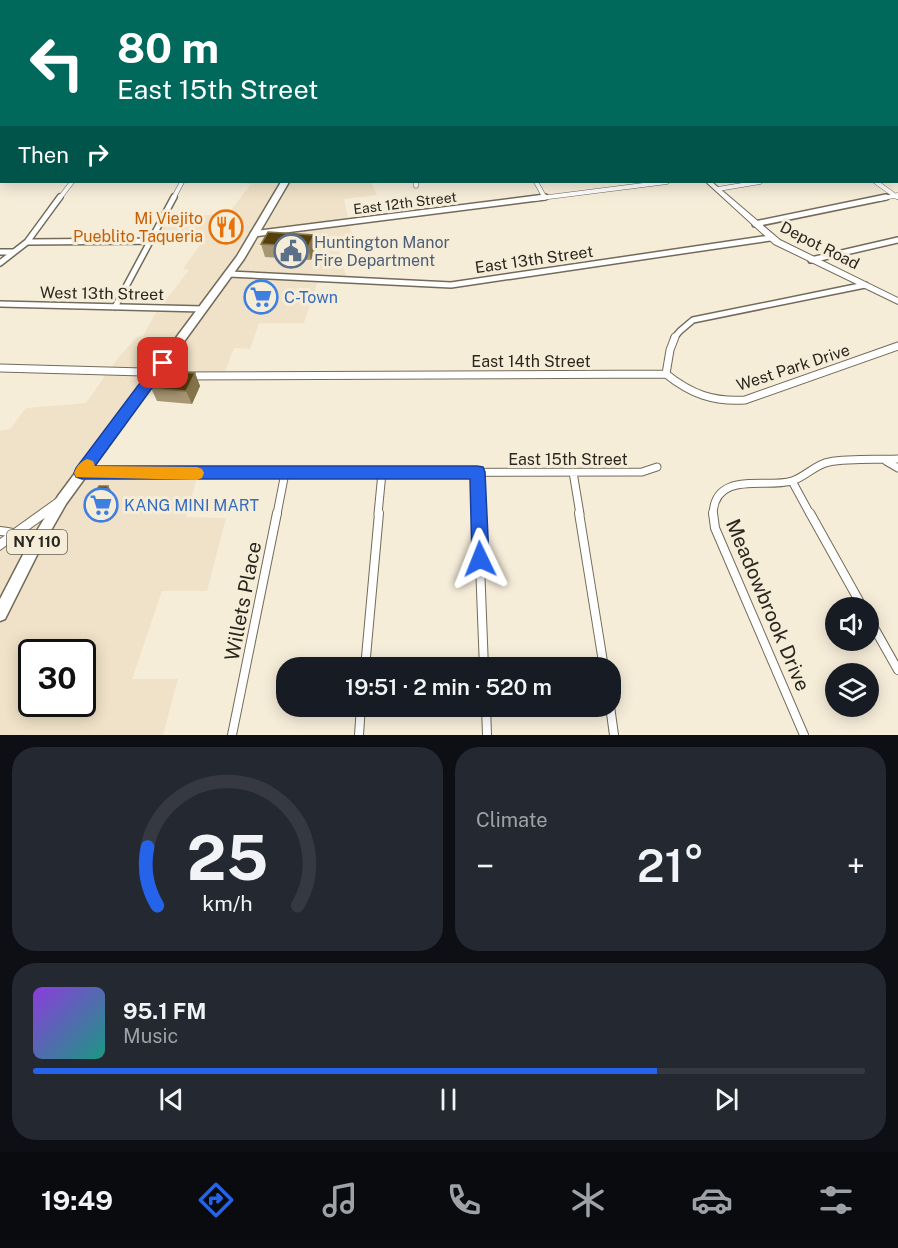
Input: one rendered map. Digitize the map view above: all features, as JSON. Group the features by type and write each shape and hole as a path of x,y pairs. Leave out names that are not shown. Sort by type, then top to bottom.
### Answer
{"main road":[{"name":"NY 110","path":"0,614 32,551 62,500 229,274 284,183"}],"street":[{"path":"0,263 27,242 71,183"},
{"path":"115,307 181,183"},
{"path":"537,183 546,198"},
{"name":"East 12th Street","path":"253,234 659,183"},
{"name":"Depot Road","path":"710,183 770,238 810,260 895,298"},
{"path":"718,189 754,183"},
{"path":"878,183 897,196"},
{"path":"755,224 897,196"},
{"name":"East 13th Street","path":"229,274 451,285 770,238"},
{"path":"810,260 898,240"},
{"path":"27,242 150,241"},
{"path":"0,252 14,252"},
{"path":"666,374 670,343 681,327 693,320 865,285"},
{"name":"West 13th Street","path":"0,304 203,309"},
{"name":"West Park Drive","path":"666,374 688,392 705,399 727,402 745,400 898,346"},
{"name":"East 14th Street","path":"0,368 208,376 666,374"},
{"name":"Meadowbrook Drive","path":"804,735 715,528 713,511 721,494 736,484 792,482 827,462 898,459"},
{"path":"886,461 898,468"},
{"name":"East 15th Street","path":"82,473 642,472 657,467"},
{"path":"477,472 484,657"},
{"path":"573,472 602,657"},
{"name":"Willets Place","path":"232,735 285,473"},
{"path":"365,657 382,473"},
{"path":"792,482 857,597"},
{"path":"0,545 62,500"},
{"path":"0,531 25,538 32,551"},
{"path":"879,636 898,670"},
{"path":"358,735 360,717"},
{"path":"486,717 487,735"},
{"path":"612,717 614,735"}],"shaded area":[{"path":"243,183 371,183 377,195 344,199 354,244 338,247 347,279 319,278 304,323 259,323 250,349 234,348 224,374 170,374 155,371 80,472 199,471 186,517 226,518 207,591 162,591 132,679 178,679 163,735 0,735 0,431 10,429 26,408 86,403 118,358 137,337 143,336 155,314 189,270 183,269 202,242 192,237 158,236 166,222 198,223 202,215 228,214 251,184"}],"building":[{"path":"268,232 314,235 308,247 261,244"},
{"path":"178,372 195,373 186,391 151,388 156,377 175,378"},
{"path":"99,486 108,486 99,507 87,507"}],"slow traffic":[{"path":"87,466 82,473 197,473"}],"place":[{"name":"Mi Viejito Pueblito Taqueria","path":"226,227"},
{"name":"Huntington Manor Fire Department","path":"291,251"},
{"name":"C-Town","path":"261,297"},
{"name":"KANG MINI MART","path":"101,505"}],"route":[{"path":"163,363 82,473 477,472 480,559"}]}
